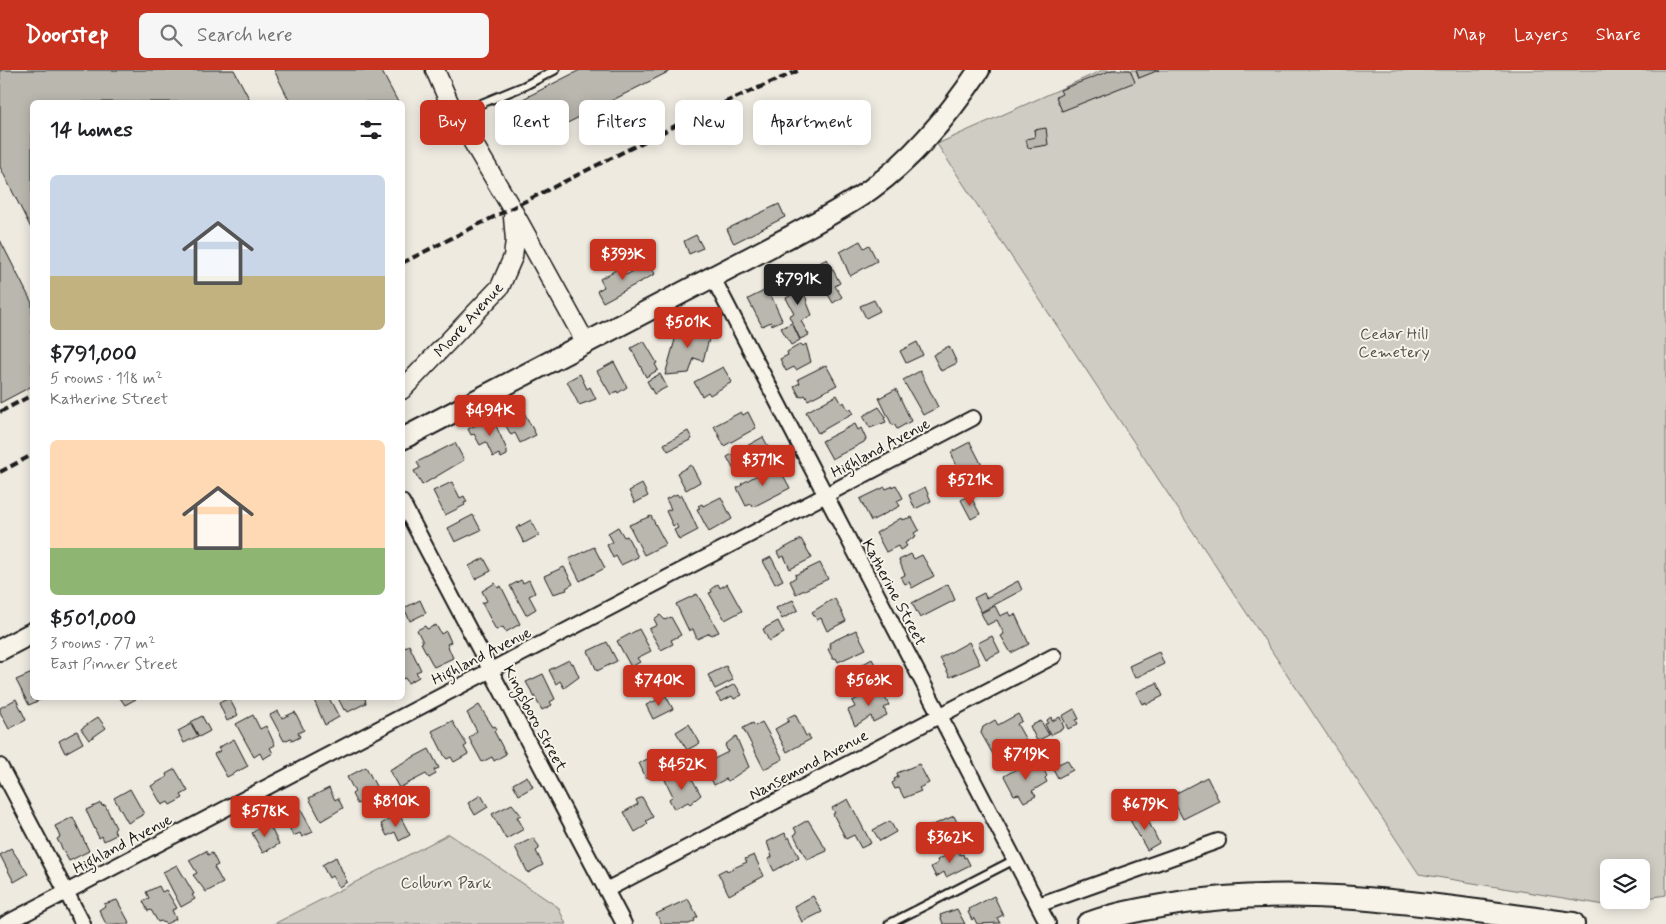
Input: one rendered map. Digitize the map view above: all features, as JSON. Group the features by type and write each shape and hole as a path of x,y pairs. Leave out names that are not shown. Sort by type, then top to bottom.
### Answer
{"main road":[{"path":"405,437 853,202 895,170 932,133 956,104 980,70"},
{"path":"0,650 30,634"},
{"path":"1088,924 1139,910 1187,901 1275,894 1323,895 1365,899 1573,924"}],"street":[{"name":"Moore Avenue","path":"435,70 448,100"},
{"name":"Moore Avenue","path":"474,145 586,343"},
{"name":"Moore Avenue","path":"405,387 500,287 513,257 515,240 512,209"},
{"name":"Katherine Street","path":"712,276 1048,924"},
{"name":"Highland Avenue","path":"5,924 973,418"},
{"name":"Kingsboro Street","path":"405,508 624,924"},
{"name":"Nansemond Avenue","path":"606,890 1054,656"},
{"path":"0,766 83,924"},
{"path":"1038,905 1218,841"}],"lane":[{"path":"485,102 524,86 555,70"},
{"path":"888,924 1014,860"}],"green space":[{"name":"Cedar Hill Cemetery","path":"1103,70 1666,70 1666,895 1650,898 1650,859 1600,859 1600,904 1419,874 937,144"},
{"name":"Colburn Park","path":"449,834 558,907 566,924 274,924"}],"building":[{"path":"0,70 234,70 250,100 30,100 30,226 0,167"},
{"path":"274,70 381,70 397,100 289,100"},
{"path":"580,70 672,70 613,100 579,100 579,117 569,122 569,100 521,100"},
{"path":"1112,70 1130,70 1135,82 1062,111 1056,97 1062,94 1060,90"},
{"path":"1136,70 1159,70 1139,78"},
{"path":"1046,128 1048,145 1028,148 1026,139 1035,137 1034,130"},
{"path":"779,204 785,217 733,242 727,229"},
{"path":"696,235 703,248 689,254 684,241"},
{"path":"0,240 30,299 30,387 0,403"},
{"path":"860,241 864,248 869,245 877,261 850,276 840,252"},
{"path":"827,259 840,283 835,286 842,297 833,303 826,291 823,293 808,269"},
{"path":"649,263 655,274 603,302 597,291 604,287 600,279 621,267 626,275"},
{"path":"795,276 812,315 801,321 809,335 800,339 789,316 794,313 786,298 790,296 782,282"},
{"path":"768,289 782,320 772,325 771,322 762,326 748,299"},
{"path":"874,300 880,311 866,318 860,306"},
{"path":"692,319 707,323 703,337 709,339 703,361 694,358 689,373 665,375 678,329 688,332"},
{"path":"792,323 800,340 791,345 781,328"},
{"path":"644,341 657,363 655,364 658,370 646,377 631,348"},
{"path":"917,342 923,355 906,363 900,351"},
{"path":"801,344 803,346 806,344 811,362 796,370 794,367 786,371 780,359 788,355 787,352"},
{"path":"949,346 957,363 941,371 933,355"},
{"path":"614,362 627,387 611,395 597,371"},
{"path":"826,365 837,385 808,400 805,395 800,397 794,386 800,383 798,379"},
{"path":"723,367 732,382 710,395 708,392 702,396 694,382"},
{"path":"920,371 938,407 923,415 903,380"},
{"path":"580,374 587,389 590,387 596,399 579,405 567,381"},
{"path":"660,374 667,387 654,394 647,381"},
{"path":"896,389 911,421 897,429 894,424 892,425 879,398"},
{"path":"837,395 842,404 844,402 848,410 851,409 853,413 818,433 806,412"},
{"path":"520,405 536,435 520,443 515,433 511,435 500,415"},
{"path":"879,407 886,417 884,418 886,422 870,428 863,416"},
{"path":"741,412 743,415 748,412 756,428 724,446 714,426"},
{"path":"492,417 507,450 507,455 501,458 499,454 493,457 486,442 480,445 474,434 471,435 468,429"},
{"path":"855,424 858,430 861,428 866,439 864,442 832,459 822,441"},
{"path":"688,431 692,439 668,451 664,444"},
{"path":"763,437 771,452 747,468 745,465 734,470 727,457"},
{"path":"970,442 988,477 983,479 985,483 978,487 976,484 969,487 963,475 961,476 951,452"},
{"path":"455,443 464,460 422,485 414,471 420,468 417,462"},
{"path":"777,464 790,488 753,507 751,504 746,506 737,488"},
{"path":"691,465 700,482 686,490 677,473"},
{"path":"452,482 460,498 464,496 467,502 464,503 465,505 445,515 433,491"},
{"path":"642,484 648,496 635,503 629,491"},
{"path":"896,485 903,498 897,501 900,506 871,521 860,499 885,487 886,489"},
{"path":"925,487 931,501 915,509 909,495"},
{"path":"677,494 679,497 682,495 698,530 679,540 674,530 678,528 676,524 673,526 666,511 671,509 666,499"},
{"path":"970,495 980,514 971,519 961,500"},
{"path":"721,497 732,519 709,532 697,509 700,508 698,506 702,504 703,506"},
{"path":"473,515 481,530 455,542 448,528"},
{"path":"651,516 666,544 644,555 629,525"},
{"path":"912,517 919,530 914,533 916,536 905,543 907,546 900,550 898,546 886,552 876,533 901,518 902,520"},
{"path":"531,520 539,535 524,543 516,528"},
{"path":"618,527 624,537 627,536 638,557 621,565 616,556 613,558 607,545 613,542 608,533"},
{"path":"801,539 812,558 790,569 784,556 780,558 777,552"},
{"path":"594,547 605,568 580,581 569,559"},
{"path":"911,554 914,559 922,555 934,576 912,588 909,582 905,584 901,577 905,575 899,560"},
{"path":"771,557 783,580 775,584 763,561"},
{"path":"484,558 491,571 475,579 469,566"},
{"path":"820,563 828,579 796,594 790,581 796,577 795,575"},
{"path":"564,567 573,584 566,588 567,590 553,594 544,576"},
{"path":"521,580 523,583 529,580 535,593 529,596 536,609 526,615 510,586"},
{"path":"1018,581 1022,590 981,612 974,598 984,593 986,598"},
{"path":"495,583 498,588 501,586 520,624 506,632 503,627 496,630 482,603 487,601 482,591"},
{"path":"718,584 720,588 727,584 742,611 725,620 709,593"},
{"path":"948,584 955,600 920,618 912,603"},
{"path":"697,594 719,632 711,635 710,633 697,639 693,629 689,631 676,604"},
{"path":"835,599 846,621 827,631 821,618 817,620 812,612"},
{"path":"420,600 426,613 410,621 405,608"},
{"path":"793,600 798,610 782,619 776,608"},
{"path":"995,606 1000,616 1009,612 1011,616 1015,614 1029,644 1011,653 1001,636 1004,634 997,620 987,625 981,613"},
{"path":"660,615 665,620 671,617 681,635 671,640 673,644 661,650 649,629 657,625 654,619"},
{"path":"778,621 784,633 769,641 763,629"},
{"path":"436,625 441,634 446,631 451,642 447,644 453,658 434,667 421,643 423,642 417,630 425,626 427,629"},
{"path":"639,629 651,651 637,658 640,662 631,667 617,641"},
{"path":"856,630 866,649 838,662 836,658 833,659 828,649 831,648 829,643"},
{"path":"992,636 1000,652 986,659 978,643"},
{"path":"607,642 617,661 597,671 588,651"},
{"path":"969,642 980,664 950,677 940,658"},
{"path":"409,645 421,670 416,672 419,677 408,683 405,678 405,647"},
{"path":"1159,652 1164,664 1135,678 1129,666"},
{"path":"872,659 879,672 874,674 877,681 850,695 838,673 850,667 851,671"},
{"path":"569,660 571,664 573,663 579,677 564,688 560,681 556,684 549,670"},
{"path":"726,666 733,680 715,689 708,675"},
{"path":"30,674 30,700 40,700 29,705 16,680"},
{"path":"543,674 555,699 550,702 552,705 542,710 526,682"},
{"path":"1157,683 1163,696 1147,704 1146,702 1142,704 1136,692"},
{"path":"735,684 742,695 734,699 732,696 721,702 716,694"},
{"path":"880,688 889,705 884,708 887,715 873,722 871,716 855,726 848,710 855,707 852,701"},
{"path":"666,696 673,709 653,719 646,705"},
{"path":"16,699 26,720 9,729 0,712 0,708"},
{"path":"121,700 134,700 125,705"},
{"path":"230,700 238,715 227,721 219,703"},
{"path":"314,700 330,700 339,717 325,725"},
{"path":"339,700 365,700 366,703 348,712 346,709 344,710"},
{"path":"479,705 493,727 495,726 497,729 494,731 506,754 494,761 492,757 482,762 469,738 477,731 467,713"},
{"path":"1074,709 1079,719 1076,720 1078,724 1068,729 1062,716"},
{"path":"278,711 282,718 295,712 304,730 298,733 300,737 292,741 291,738 284,741 270,715"},
{"path":"795,714 806,736 808,735 811,739 787,752 775,729 789,721 787,718"},
{"path":"1018,714 1022,721 1017,724 1026,740 1017,745 1015,743 994,756 981,733 983,727 995,720 998,725"},
{"path":"253,715 260,729 266,726 275,745 270,748 273,753 263,759 260,753 254,757 236,724"},
{"path":"202,716 210,731 199,737 191,722"},
{"path":"98,717 106,728 89,740 81,729"},
{"path":"1051,717 1052,721 1060,717 1064,728 1050,735 1045,724 1048,723 1047,720"},
{"path":"452,721 467,745 464,747 468,754 454,762 451,757 447,759 445,757 432,731"},
{"path":"1041,721 1049,735 1037,741 1030,726"},
{"path":"762,722 783,759 764,769 743,728 753,723 755,726"},
{"path":"191,724 198,736 184,743 178,731"},
{"path":"689,724 700,743 687,750 676,732"},
{"path":"77,731 83,743 65,753 59,741"},
{"path":"736,736 749,767 728,781 726,779 714,785 704,764 728,752 725,745"},
{"path":"234,739 248,766 227,777 214,754 220,751 218,748"},
{"path":"429,749 439,768 434,770 436,774 429,778 426,774 399,788 389,770"},
{"path":"652,757 659,772 646,778 639,763"},
{"path":"1067,760 1073,770 1058,778 1052,767"},
{"path":"1040,763 1047,776 1045,778 1047,782 1032,791 1036,796 1024,802 1019,794 1014,795 1004,776 1020,767 1029,764 1031,768"},
{"path":"919,764 929,783 919,788 921,791 904,798 899,788 895,789 892,783 898,777 897,773"},
{"path":"366,767 380,794 377,796 381,807 370,812 363,801 357,804 352,794 355,792 347,777"},
{"path":"175,769 188,791 181,795 183,798 170,805 168,802 162,805 151,786 167,777 166,774"},
{"path":"676,774 680,780 690,775 701,795 690,804 688,802 674,809 669,799 673,796 665,780"},
{"path":"527,776 533,787 519,795 513,784"},
{"path":"1207,777 1219,801 1183,819 1171,796"},
{"path":"329,788 335,800 338,798 343,808 321,821 309,798"},
{"path":"130,789 144,814 128,823 114,798"},
{"path":"481,795 488,807 475,815 468,803"},
{"path":"642,797 653,817 646,821 648,823 645,826 635,832 624,812 638,804 636,800"},
{"path":"848,799 871,843 861,848 854,835 846,839 833,814 835,813 832,808"},
{"path":"101,803 102,806 105,805 116,828 114,830 116,835 104,841 102,836 99,838 86,810"},
{"path":"297,803 313,832 302,837 300,833 293,836 282,811"},
{"path":"512,804 521,815 517,817 524,829 506,839 492,814"},
{"path":"399,814 410,835 399,841 395,832 387,836 381,824"},
{"path":"1142,814 1144,818 1146,816 1159,843 1147,850 1130,820"},
{"path":"954,816 962,833 931,849 926,837 930,835 926,828"},
{"path":"73,817 89,851 69,861 57,839 60,837 55,826"},
{"path":"808,820 827,851 807,860 794,835 797,833 794,828"},
{"path":"890,821 896,832 880,841 873,830"},
{"path":"264,824 265,826 269,824 279,844 263,853 252,833"},
{"path":"785,833 799,857 774,871 768,859 772,857 767,842"},
{"path":"533,838 539,846 539,849 536,851 543,865 528,873 515,847"},
{"path":"11,848 28,874 14,882 0,855"},
{"path":"958,850 960,855 963,854 964,858 966,857 970,865 946,877 944,872 936,877 931,867 938,863 937,860"},
{"path":"206,851 208,855 212,853 218,865 214,867 223,883 206,892 193,875 197,873 189,860"},
{"path":"754,855 764,876 729,895 718,873 747,862 745,859"},
{"path":"336,857 347,882 339,887 332,876 329,878 322,865"},
{"path":"177,865 195,899 181,907 163,872"},
{"path":"159,886 162,892 166,890 177,908 172,910 176,919 166,924 161,921 158,922 151,910 148,911 143,901 149,898 146,892"},
{"path":"813,896 822,912 802,922 794,906"},
{"path":"994,896 1003,915 997,918 1000,923 977,924 974,918 972,920 968,912 970,911 969,909"},
{"path":"688,899 698,917 694,919 695,921 689,924 662,924 656,914"},
{"path":"117,900 130,924 106,924 99,910 105,906 104,904"},
{"path":"957,909 965,924 943,924 940,915"}],"railway":[{"path":"405,261 707,110 800,70"},
{"path":"0,412 30,396"},
{"path":"0,472 30,456"}]}
